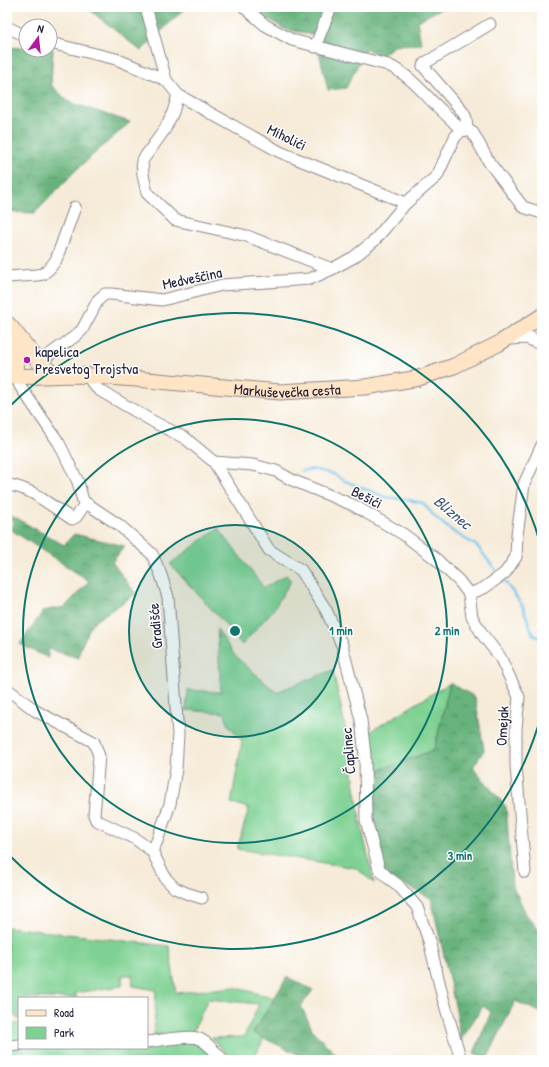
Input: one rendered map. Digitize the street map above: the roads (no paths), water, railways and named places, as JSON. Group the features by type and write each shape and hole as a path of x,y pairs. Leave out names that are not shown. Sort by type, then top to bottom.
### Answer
{"main road":[{"name":"Markuševečka cesta","path":"12,376 90,376 280,392 365,388 419,378 454,366 510,338 540,318"},
{"path":"8,323 39,362 54,375"},
{"path":"8,323 15,342 12,376"}],"street":[{"name":"Miholići","path":"146,7 166,80 178,95 280,152 406,203"},
{"path":"244,7 265,25 292,40 388,65 406,75 442,112 464,130 473,133 489,162 523,208 542,213"},
{"path":"316,47 331,7"},
{"path":"464,130 466,118 463,112 424,69 423,66 425,63 490,24"},
{"path":"7,27 18,32"},
{"name":"Miholići","path":"58,45 116,59 166,80"},
{"path":"178,95 173,112 165,129 142,161 147,193 175,220 248,236 332,269"},
{"name":"Medveščina","path":"39,362 82,330 98,300 105,294 162,300 222,285 310,279 354,257 374,240 406,203 437,176 455,137 464,130"},
{"path":"7,277 37,275 42,274 49,269 56,260 76,207"},
{"path":"540,318 536,333 541,343"},
{"path":"510,338 527,337 541,343"},
{"path":"7,484 33,493 72,518 76,518 85,504 81,497 78,482 59,443 12,376"},
{"path":"90,376 91,382 100,390 154,422 185,438 214,462"},
{"path":"469,594 484,588 502,576 516,557 517,535 524,484 541,452"},
{"name":"Bešići","path":"214,462 253,465 276,471 292,480 353,505 403,534 436,559 459,581 469,594"},
{"name":"Čaplinec","path":"214,462 269,550 301,570 326,610 342,645 361,720 365,755 366,820 379,869 387,878 398,885 418,907 429,941 443,998 459,1053 459,1060"},
{"name":"Gradišće","path":"85,504 118,525 152,554 162,575 168,597 178,734 176,769 170,804 152,851"},
{"name":"Omejak","path":"469,594 472,617 482,634 500,657 519,697 516,728 516,766 525,872"},
{"path":"7,689 36,711 94,742 98,756 94,815 96,820 134,838 152,851 166,879 175,888 202,898"},
{"path":"148,1042 178,1038 196,1038 204,1042 223,1060"},
{"path":"7,1046 18,1045"}],"waterway":[{"name":"Bliznec","path":"302,471 312,469 333,474 345,481 385,497 423,503 435,517 452,531 477,546 498,573"},
{"name":"Bliznec","path":"503,579 522,605 533,634 542,640"}],"place":[{"name":"kapelica Presvetog Trojstva","path":"27,360"}]}
